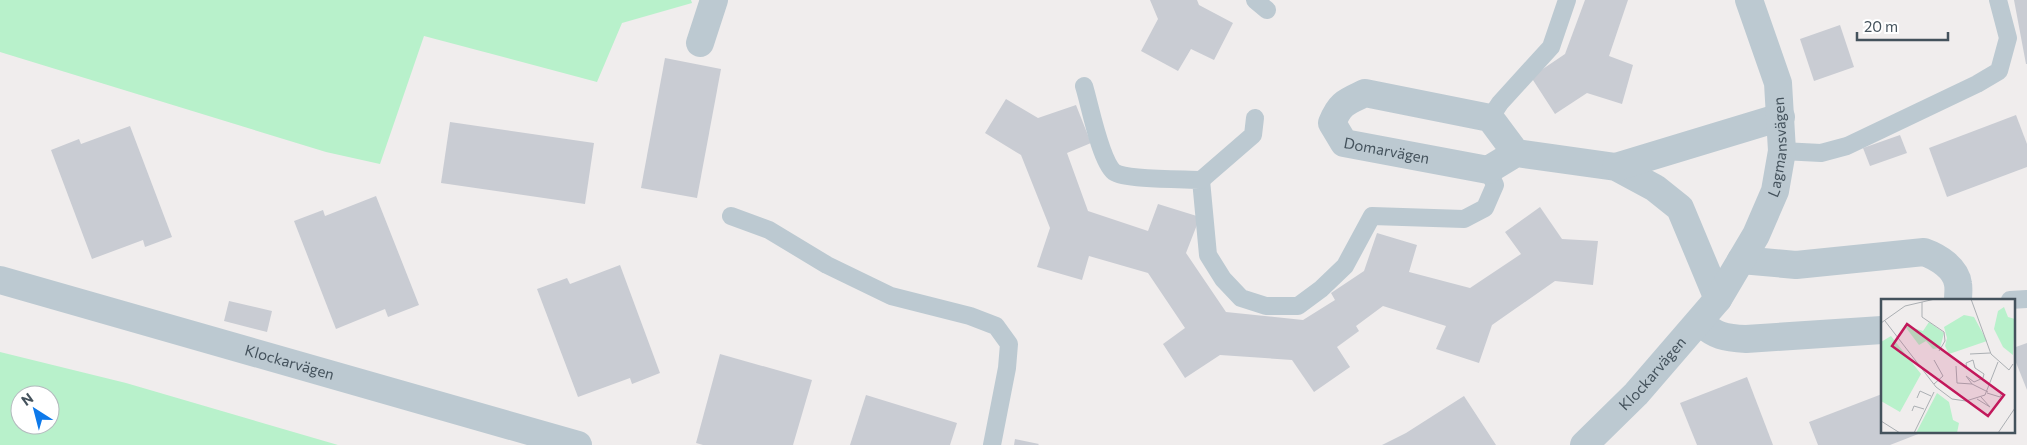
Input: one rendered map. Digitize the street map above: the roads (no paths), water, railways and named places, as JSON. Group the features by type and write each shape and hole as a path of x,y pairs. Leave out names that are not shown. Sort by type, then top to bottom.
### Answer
{"street":[{"path":"700,42 714,0"},
{"name":"Lagmansvägen","path":"1718,299 1756,235 1775,191 1782,151 1778,83 1749,0"},
{"name":"Domarvägen","path":"1488,170 1344,142 1332,123 1338,108 1365,93 1490,118"},
{"path":"1616,167 1781,117"},
{"path":"1490,118 1516,153"},
{"path":"1488,170 1516,153 1616,167 1655,188 1680,208 1718,299"},
{"path":"1741,260 1796,265 1924,252 1938,257 1951,271 1958,283 1958,299"},
{"name":"Klockarvägen","path":"0,280 578,445"},
{"name":"Klockarvägen","path":"1584,445 1636,394 1718,299"},
{"path":"1699,322 1713,334 1738,339 1881,330"}],"lane":[{"path":"1490,118 1500,103 1551,47 1567,0"},
{"path":"1782,151 1821,153 1847,146 1977,84 1999,71 2008,38 1998,0"},
{"path":"1084,86 1106,162 1115,173 1130,176 1202,180 1252,135 1255,118"},
{"path":"1202,180 1208,255 1223,279 1241,298 1266,306 1298,306 1321,289 1345,266 1372,216 1464,219 1485,208 1494,185 1488,170"},
{"path":"732,216 769,230 827,265 891,296 970,316 996,326 1008,344 1007,368 992,445"},
{"path":"2014,300 2027,299"}]}
